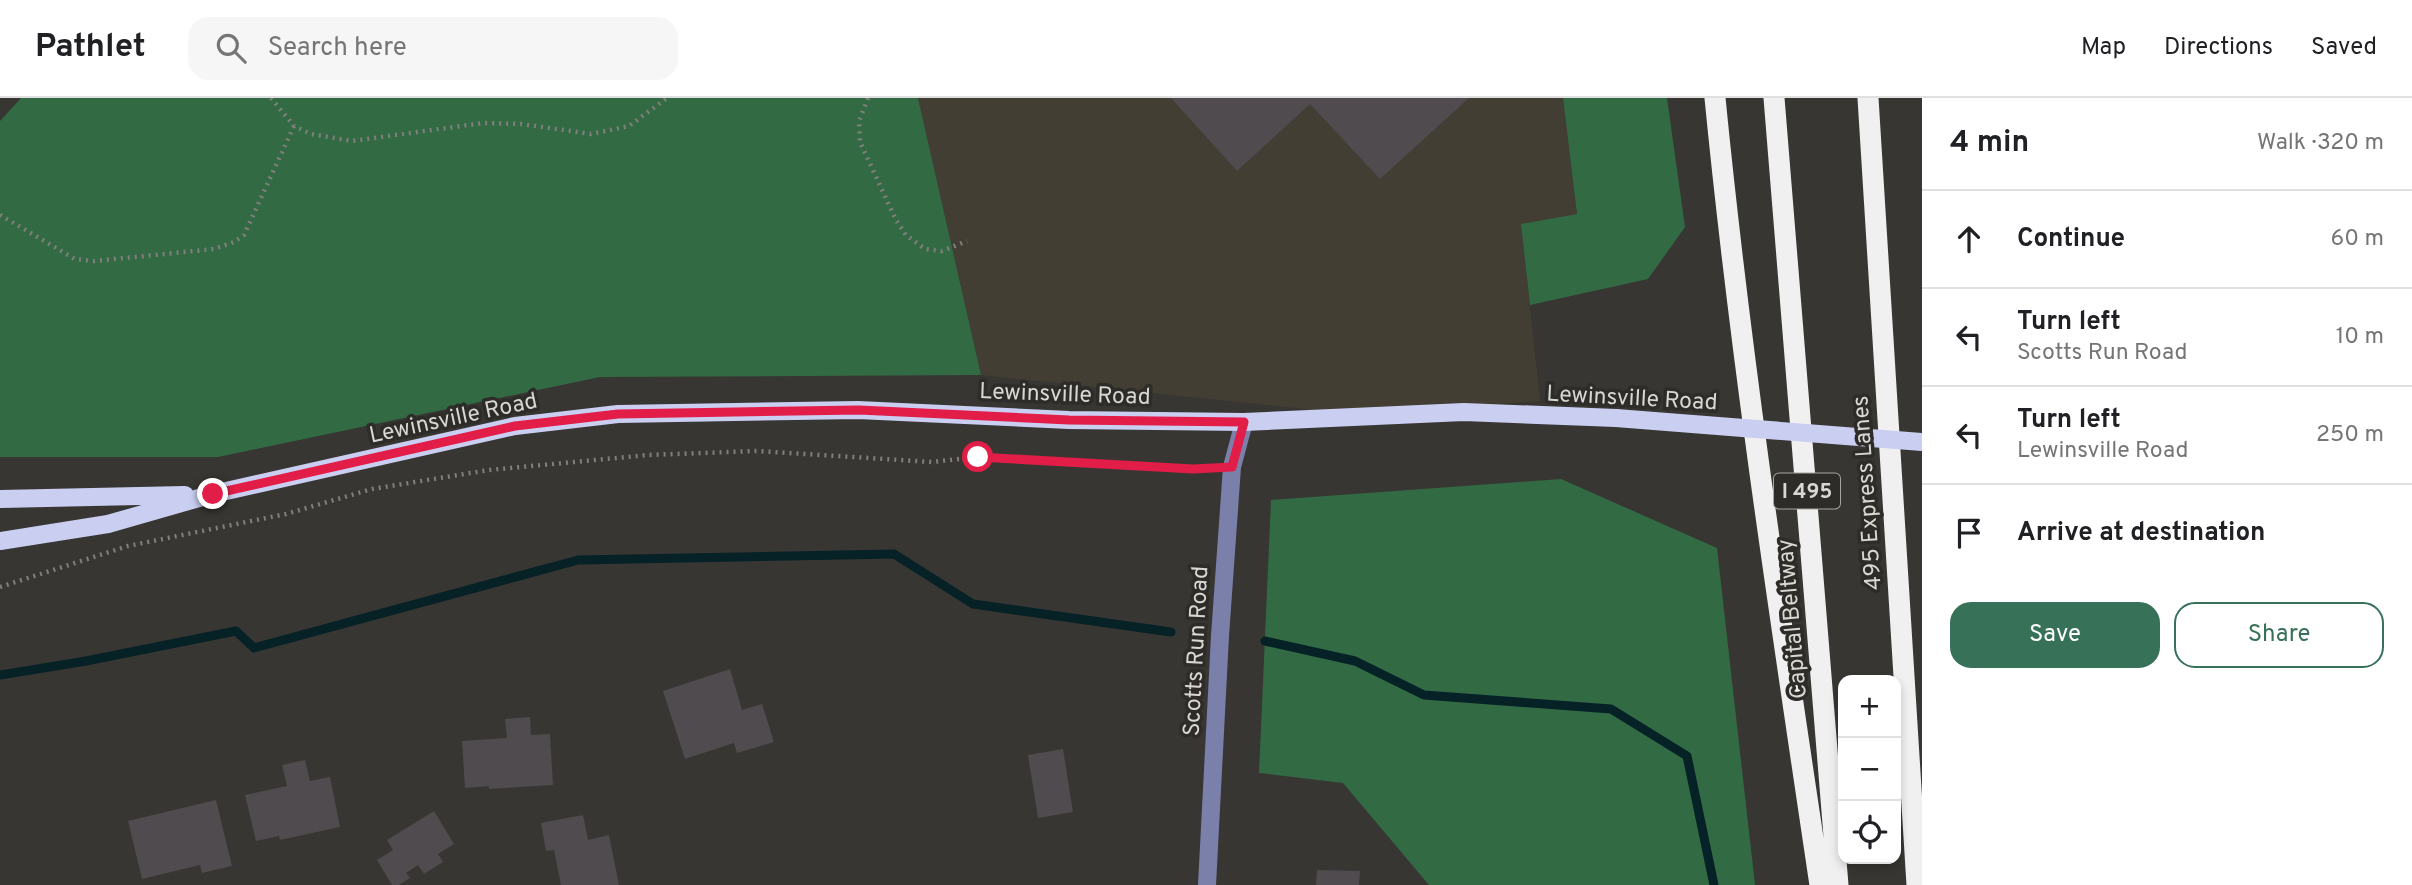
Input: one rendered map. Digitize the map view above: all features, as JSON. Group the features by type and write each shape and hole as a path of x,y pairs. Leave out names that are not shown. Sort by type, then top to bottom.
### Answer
{"highway":[{"path":"1714,98 1761,489 1820,885"},
{"name":"Capital Beltway","path":"1774,98 1838,885"},
{"name":"495 Express Lanes","path":"1867,102 1917,885"}],"main road":[{"name":"Lewinsville Road","path":"0,541 108,524 213,494 515,426 618,414 859,410 1069,420 1244,422 1465,412 1616,418 1922,442"},
{"name":"Lewinsville Road","path":"0,499 213,494"}],"street":[{"name":"Scotts Run Road","path":"1207,885 1232,467 1244,422"}],"path":[{"path":"271,98 294,126 311,134 352,141 483,123 521,124 591,134 629,125 667,98"},
{"path":"868,98 859,121 860,142 896,220 906,235 925,249 942,251 967,241"},
{"path":"0,215 75,259 113,260 214,249 234,242 244,235 294,126"},
{"path":"0,587 128,546 286,514 372,489 489,470 648,456 757,451 932,462 978,457 1193,469 1232,467"}],"shaded area":[{"path":"918,98 1563,98 1577,215 1521,224 1540,401 1353,414 981,375"}],"green space":[{"path":"21,98 918,98 981,375 600,377 218,457 0,457 0,121"},
{"path":"1563,98 1667,98 1685,227 1648,279 1530,305 1521,224 1577,214"},
{"path":"1561,479 1717,548 1755,885 1429,885 1343,783 1259,773 1271,500"}],"building":[{"path":"1171,98 1469,98 1380,179 1310,104 1237,171"},
{"path":"730,669 742,710 762,704 774,742 737,753 734,743 685,759 663,691"},
{"path":"530,717 531,735 550,734 553,785 465,788 462,741 507,738 505,719"},
{"path":"1063,749 1073,812 1038,818 1028,755"},
{"path":"305,760 310,781 330,777 340,827 280,840 279,836 256,841 245,795 287,786 282,765"},
{"path":"216,800 232,866 202,873 200,865 142,879 128,821"},
{"path":"434,811 454,844 438,854 443,862 424,874 418,865 406,873 410,878 399,885 392,885 377,860 393,850 387,840"},
{"path":"583,815 588,840 609,835 619,885 561,885 554,850 546,851 541,823"},
{"path":"1317,870 1360,871 1359,885 1316,885"}],"waterway":[{"path":"0,675 236,631 254,648 578,560 894,554 973,604 1171,632"},
{"path":"1265,641 1355,661 1424,695 1611,709 1687,756 1714,885"}],"route":[{"path":"213,494 515,426 618,414 859,410 1069,420 1244,422 1232,467 1193,469 978,457"}]}
